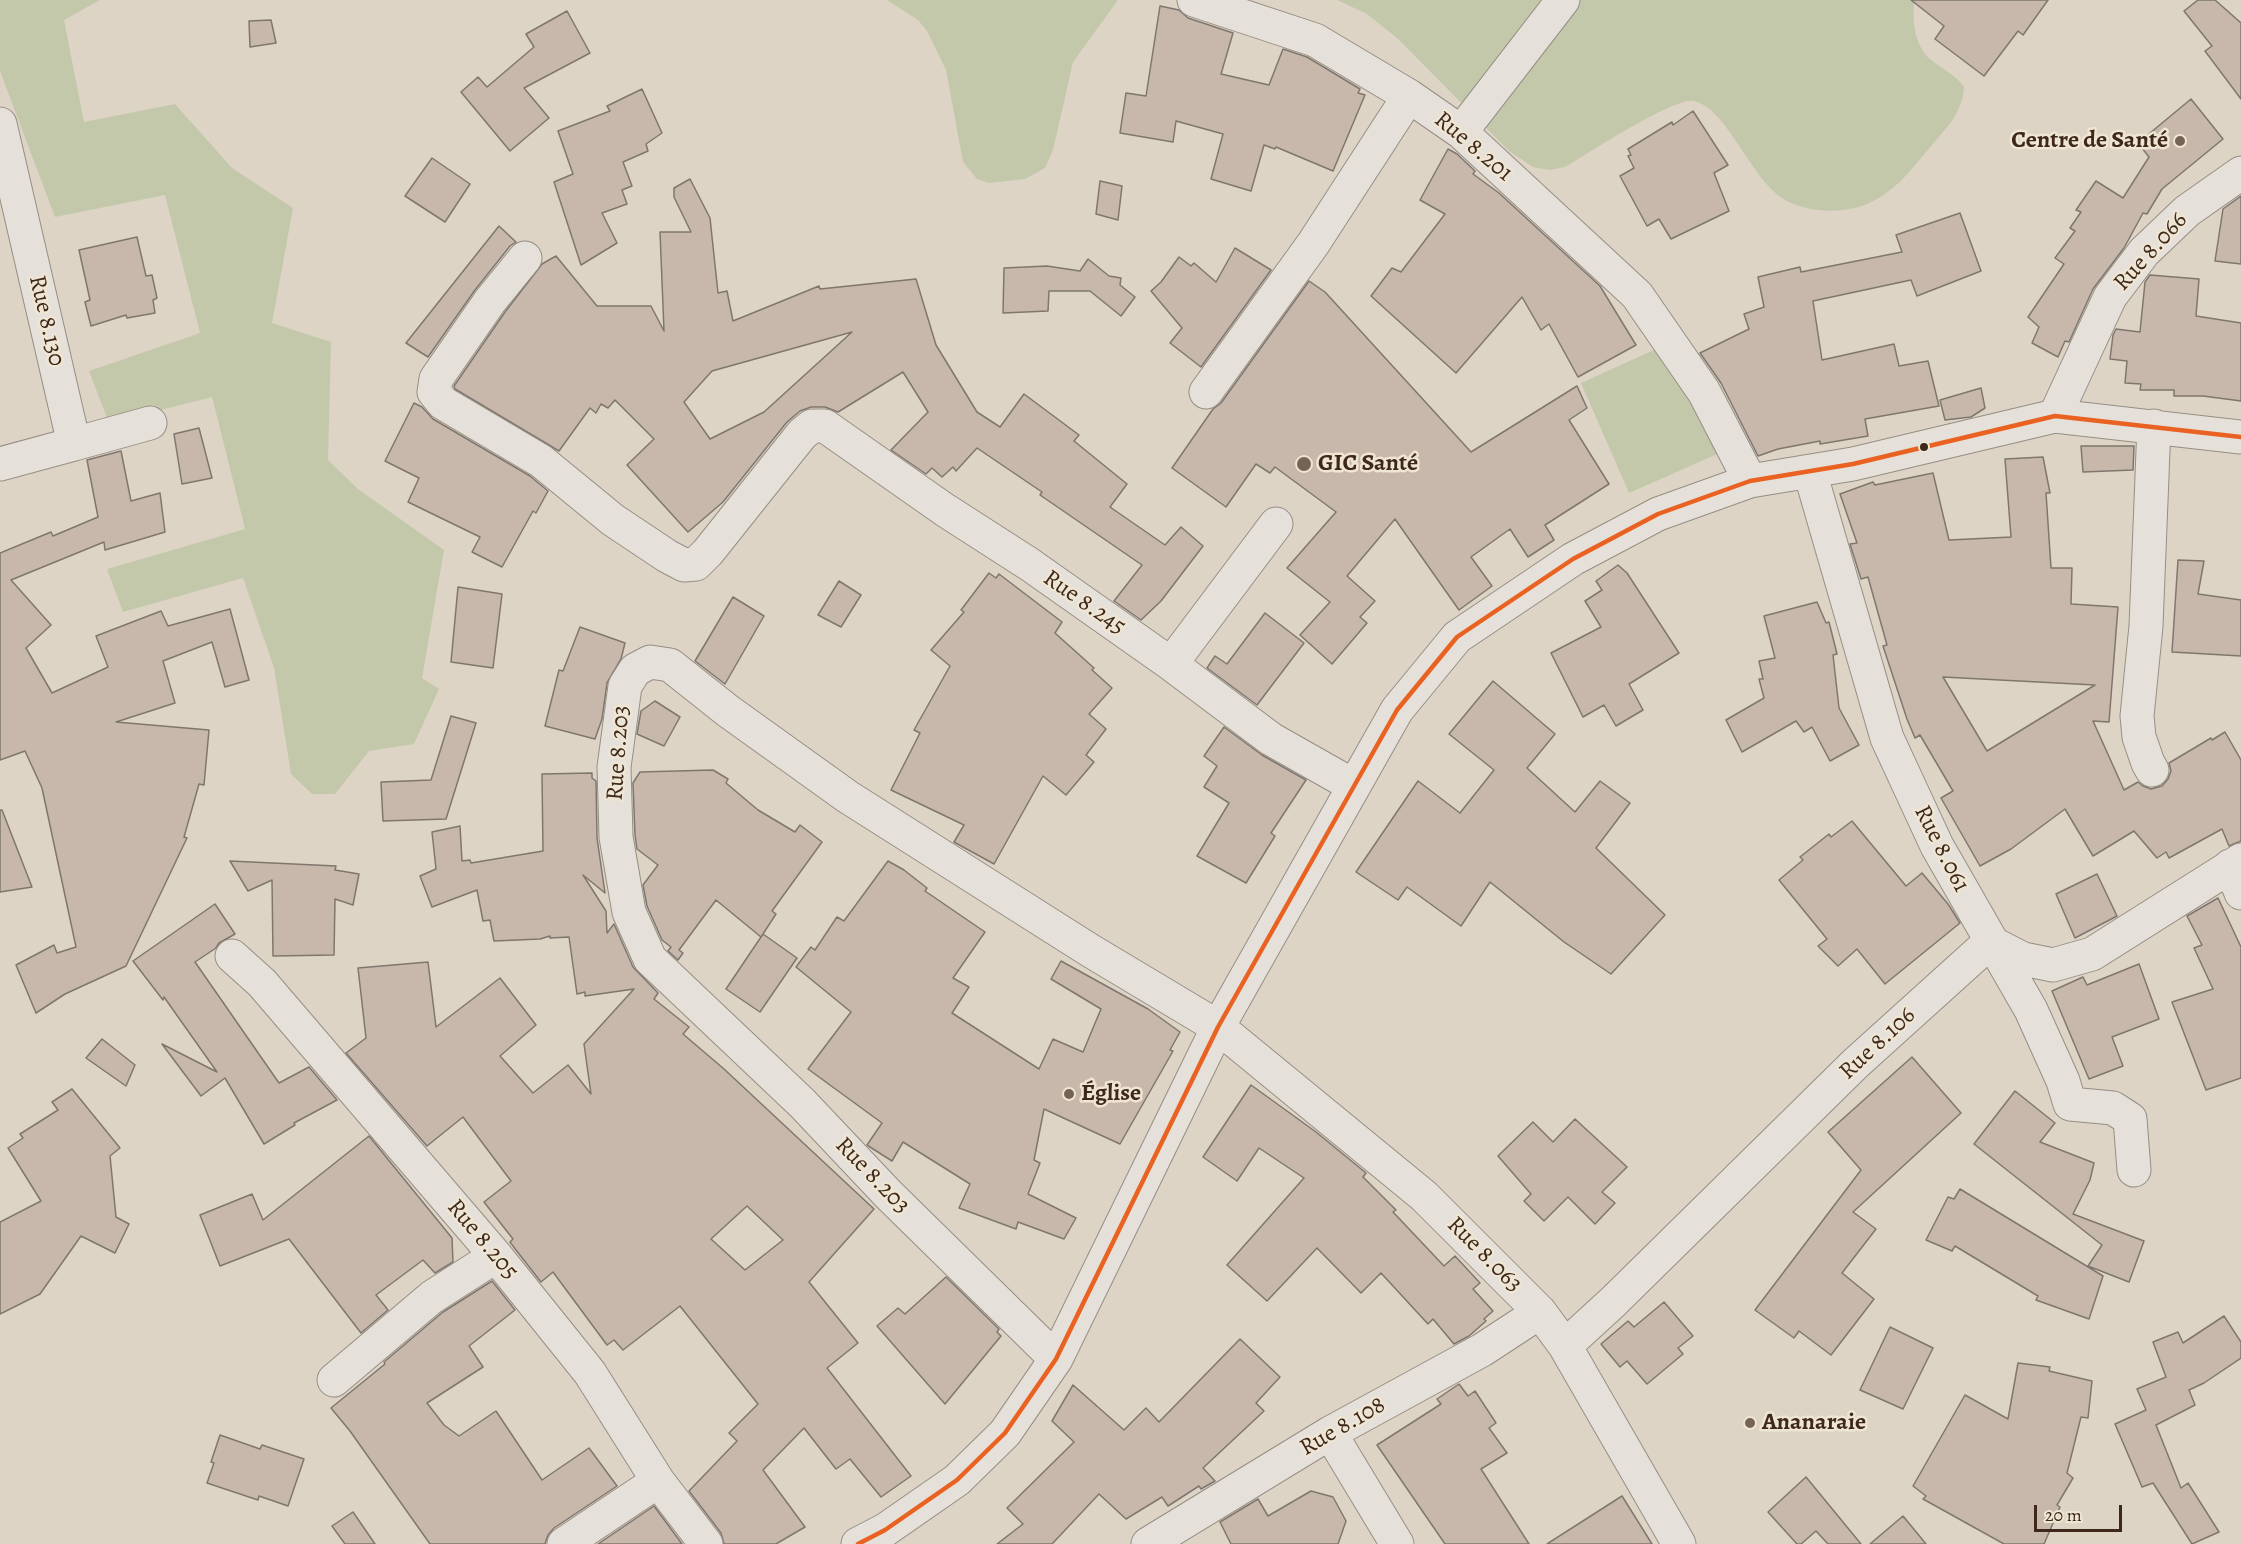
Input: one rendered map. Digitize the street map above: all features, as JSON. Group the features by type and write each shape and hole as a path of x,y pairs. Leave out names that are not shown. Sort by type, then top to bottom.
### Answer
{"street":[{"path":"1194,0 1315,40 1409,96"},
{"path":"1461,132 1563,0"},
{"name":"Rue 8.201","path":"1206,392 1313,244 1409,96 1461,132 1637,295 1704,392 1750,481"},
{"name":"Rue 8.130","path":"0,124 74,444"},
{"name":"Rue 8.066","path":"2055,416 2110,297 2144,252 2187,211 2241,173"},
{"name":"Rue 8.245","path":"525,258 490,301 436,379 434,392 443,402 541,461 613,520 667,555 684,565 696,564 802,434 812,426 825,426 945,510 1029,564 1171,664 1271,739 1354,786"},
{"path":"858,1544 885,1530 957,1480 1005,1433 1056,1359 1218,1027 1397,710 1457,637 1573,559 1658,514 1750,481 1810,472 2055,416 2241,437"},
{"path":"0,464 150,423"},
{"path":"2152,770 2139,738 2137,716 2146,626 2154,426"},
{"name":"Rue 8.061","path":"1810,472 1887,738 1937,846 2031,1010 2063,1081 2070,1104 2113,1108 2130,1119 2134,1170"},
{"path":"1171,664 1276,524"},
{"name":"Rue 8.203","path":"1056,1359 888,1194 802,1103 650,959 629,912 616,837 614,767 625,686 635,670 650,662 670,665 728,711 848,797 1091,951 1218,1027"},
{"path":"1990,942 2023,959 2053,965 2092,954 2237,873"},
{"name":"Rue 8.106","path":"1565,1346 1613,1302 1856,1063 1990,942"},
{"name":"Rue 8.205","path":"232,956 262,983 496,1256 590,1373 658,1481 706,1544"},
{"name":"Rue 8.063","path":"1218,1027 1424,1196 1540,1312 1565,1346 1679,1544"},
{"path":"334,1380 432,1297 496,1256"},
{"name":"Rue 8.108","path":"1148,1544 1330,1433 1482,1350 1540,1312"},
{"path":"1330,1433 1397,1544"},
{"path":"564,1544 658,1481"}],"green space":[{"path":"0,0 100,0 64,20 84,122 175,104 232,168 293,208 272,323 331,342 328,460 358,489 444,550 422,678 439,689 414,744 369,751 335,794 312,794 291,774 274,668 243,578 123,612 107,569 245,529 212,397 109,423 89,371 200,333 165,195 55,217 0,71"},
{"path":"887,0 1118,0 1073,62 1053,150 1045,168 1025,179 989,183 977,179 963,162 946,70 927,31 918,20"},
{"path":"1337,0 1915,0 1915,32 1921,47 1930,59 1960,82 1964,87 1963,96 1949,125 1900,182 1877,199 1845,210 1810,209 1789,202 1776,193 1763,180 1718,118 1707,107 1694,101 1684,102 1650,117 1565,167 1550,170 1533,167 1509,151 1397,38 1367,14"},
{"path":"1656,349 1722,452 1629,493 1581,383"}],"building":[{"path":"1911,0 2048,0 2023,35 2018,31 1984,76 1935,39 1944,26"},
{"path":"2198,0 2215,0 2241,23 2241,99 2205,51 2212,46 2184,11"},
{"path":"1160,6 1179,10 1188,18 1233,33 1221,74 1269,85 1283,49 1307,57 1360,89 1358,93 1365,95 1333,171 1276,147 1275,149 1264,145 1251,191 1211,179 1223,134 1176,121 1173,142 1120,133 1126,93 1146,96"},
{"path":"567,11 590,53 524,88 549,118 510,151 461,92 478,77 487,87 534,47 526,34"},
{"path":"271,20 276,43 250,47 249,21"},
{"path":"642,89 662,133 646,144 648,151 623,162 632,186 622,190 627,204 602,213 617,243 581,265 554,182 573,174 558,131 610,111 607,106"},
{"path":"2191,99 2223,139 2162,189 2147,214 2143,213 2124,248 2093,289 2069,342 2065,341 2058,357 2032,343 2039,327 2028,317 2064,264 2055,258 2075,231 2070,228 2081,212 2076,210 2096,181 2123,198 2149,157 2138,143"},
{"path":"1693,111 1728,165 1714,173 1729,211 1671,239 1659,219 1647,226 1620,176 1634,168 1628,156 1631,155 1628,149 1672,122 1673,125"},
{"path":"1448,149 1457,154 1475,171 1473,174 1499,193 1600,286 1636,345 1578,377 1549,324 1541,330 1522,297 1456,373 1371,296 1392,268 1401,272 1445,214 1420,200"},
{"path":"432,158 470,184 445,222 405,196"},
{"path":"690,179 710,218 718,293 727,291 733,321 819,286 820,289 916,279 936,345 977,412 1000,427 1024,394 1079,435 1074,441 1127,484 1110,507 1165,545 1181,527 1203,546 1161,601 1141,620 1114,601 1142,565 1040,495 1042,492 977,448 956,471 953,467 942,477 932,468 926,474 891,450 928,412 903,372 838,412 825,407 811,407 800,411 787,422 723,502 688,532 627,465 654,439 615,400 608,408 601,404 596,413 590,408 559,451 455,389 454,386 505,312 542,264 556,256 597,306 651,306 664,331 660,232 691,232 674,197 674,188","holes":["852,332 764,412 710,439 684,402 712,371"]},
{"path":"1100,181 1122,186 1118,220 1096,214"},
{"path":"2241,196 2241,264 2215,261 2223,209"},
{"path":"1960,213 1981,271 1917,296 1911,280 1813,301 1822,360 1894,344 1899,366 1928,361 1939,406 1865,419 1868,436 1820,444 1820,441 1778,449 1758,456 1721,383 1700,353 1749,329 1744,314 1764,307 1758,277 1800,267 1801,272 1902,252 1896,235"},
{"path":"499,226 516,242 510,246 475,290 428,357 406,343"},
{"path":"137,237 146,276 152,275 157,298 153,300 155,313 127,318 126,315 91,326 85,302 90,300 79,250"},
{"path":"1235,248 1271,270 1201,367 1170,343 1182,328 1151,291 1161,282 1179,257 1191,266 1194,263 1216,282"},
{"path":"1088,259 1109,276 1121,278 1120,285 1135,297 1121,316 1090,291 1049,291 1048,311 1003,313 1004,268 1047,266 1080,271"},
{"path":"2150,275 2199,279 2196,316 2241,323 2241,401 2203,396 2174,396 2174,390 2140,390 2141,384 2125,383 2127,361 2110,359 2113,335 2116,329 2140,332 2145,282"},
{"path":"1309,281 1325,292 1471,452 1577,386 1587,408 1569,420 1609,484 1545,525 1554,540 1528,557 1510,529 1471,557 1492,586 1459,610 1395,519 1347,576 1375,601 1360,617 1367,623 1332,664 1300,635 1330,602 1287,568 1336,512 1275,467 1270,473 1256,464 1226,507 1172,468"},
{"path":"1981,388 1985,408 1971,417 1945,420 1940,400"},
{"path":"414,403 422,407 433,419 530,476 548,491 536,513 533,511 502,567 472,552 480,537 408,502 419,478 385,461"},
{"path":"199,428 212,478 182,484 174,434"},
{"path":"2081,446 2134,446 2133,470 2083,472"},
{"path":"121,451 131,501 160,493 165,532 105,550 104,542 11,580 51,625 26,648 52,693 108,667 96,636 161,611 168,626 230,609 249,680 225,687 212,642 163,661 175,703 116,722 209,730 204,785 199,784 184,837 187,838 126,966 65,994 36,1013 16,965 54,945 57,953 76,947 42,788 25,751 0,760 0,553 51,532 53,536 98,517 87,460"},
{"path":"2043,457 2050,493 2046,493 2051,568 2072,568 2071,604 2118,607 2109,722 2093,721 2124,790 2138,782 2151,789 2162,786 2171,771 2169,763 2225,732 2241,760 2241,841 2229,846 2222,829 2169,858 2166,852 2157,858 2134,831 2093,856 2065,809 2011,849 1980,866 1941,798 1953,791 1920,735 1915,738 1907,719 1883,646 1887,645 1868,577 1861,579 1850,544 1857,543 1840,494 1873,482 1875,485 1933,473 1949,540 2011,537 2005,459","holes":["1943,677 2095,685 1987,751"]},
{"path":"2178,560 2204,561 2198,594 2241,600 2241,656 2172,652"},
{"path":"1618,565 1627,573 1679,653 1629,684 1643,710 1616,726 1604,705 1583,717 1551,653 1601,627 1585,601 1602,590 1596,581"},
{"path":"989,573 996,578 999,574 1062,622 1055,633 1094,668 1092,670 1112,688 1089,714 1106,729 1086,755 1094,762 1066,795 1043,776 994,864 954,842 964,825 891,790 920,733 914,730 950,666 931,650 964,612 961,610"},
{"path":"839,581 861,595 841,627 818,615"},
{"path":"458,587 502,594 493,668 451,662"},
{"path":"733,597 764,616 725,684 695,661"},
{"path":"1817,602 1826,623 1829,622 1837,654 1833,655 1839,708 1859,745 1830,761 1812,727 1804,732 1796,721 1742,752 1726,720 1764,698 1759,679 1763,679 1759,661 1775,658 1764,616"},
{"path":"1265,613 1304,643 1257,705 1207,668 1215,656 1227,664"},
{"path":"580,627 625,643 621,659 607,683 602,719 595,739 545,726 559,670 563,671"},
{"path":"1493,681 1555,734 1527,768 1575,812 1600,781 1630,803 1596,848 1665,915 1611,974 1564,942 1490,882 1461,926 1407,887 1398,900 1356,872 1418,781 1460,813 1494,770 1449,734"},
{"path":"655,701 680,717 664,746 637,734 641,711"},
{"path":"451,716 476,723 446,819 383,821 381,782 431,780"},
{"path":"1224,727 1262,755 1306,780 1271,833 1275,836 1246,883 1197,856 1229,803 1204,787 1217,766 1204,756"},
{"path":"713,770 728,779 726,783 758,810 795,832 800,825 822,842 772,911 776,914 761,937 716,900 679,950 683,953 678,960 668,951 671,947 662,940 647,906 643,885 658,865 637,849 633,783 640,772"},
{"path":"592,773 592,778 596,781 597,838 605,893 583,875 606,911 607,933 614,924 633,967 658,993 654,999 689,1027 683,1034 724,1069 874,1209 809,1282 858,1343 827,1368 911,1476 881,1497 850,1459 836,1469 804,1428 763,1470 805,1527 776,1544 724,1544 721,1533 689,1491 737,1441 729,1433 758,1404 680,1306 623,1350 614,1340 607,1345 553,1272 541,1282 510,1242 513,1239 484,1202 511,1181 463,1117 427,1146 346,1053 366,1038 358,968 428,962 436,1027 500,978 536,1025 500,1056 533,1093 568,1065 591,1094 584,1044 634,989 585,996 585,992 577,994 569,937 550,938 550,936 540,939 494,941 490,920 483,921 477,890 432,907 420,876 436,869 432,832 460,826 462,861 470,860 471,863 543,851 542,774","holes":["747,1206 783,1240 745,1270 711,1239"]},
{"path":"0,810 2,810 32,887 0,892"},
{"path":"1852,821 1906,886 1922,873 1948,904 1960,923 1885,984 1857,949 1838,966 1818,946 1827,939 1779,880 1803,860 1800,857 1829,834 1831,837"},
{"path":"230,861 336,866 335,870 359,874 353,905 335,899 334,955 273,956 272,880 248,891"},
{"path":"888,861 927,888 925,891 985,932 953,978 969,987 952,1013 1039,1069 1053,1039 1083,1052 1101,1009 1051,979 1061,961 1148,1009 1180,1032 1170,1050 1173,1051 1120,1144 1044,1109 1034,1160 1040,1163 1028,1194 1076,1218 1064,1239 1018,1222 1016,1229 959,1208 970,1184 903,1142 892,1161 867,1145 882,1123 808,1069 851,1012 796,967 811,947 815,950 837,917 844,921"},
{"path":"2097,874 2117,916 2075,938 2056,894"},
{"path":"2218,898 2241,947 2241,1078 2206,1090 2172,1002 2213,989 2194,948 2202,945 2187,916"},
{"path":"215,904 235,934 219,943 216,948 195,962 279,1083 309,1067 337,1100 294,1123 295,1125 264,1144 225,1078 201,1096 162,1044 217,1072 164,997 163,1000 133,961"},
{"path":"763,934 797,958 760,1012 726,989"},
{"path":"2139,964 2159,1019 2112,1037 2123,1066 2089,1079 2052,991 2083,977 2087,985"},
{"path":"102,1039 135,1065 126,1086 86,1058"},
{"path":"1912,1057 1961,1113 1853,1212 1876,1229 1842,1273 1874,1299 1831,1355 1799,1331 1794,1338 1755,1310 1861,1170 1828,1132"},
{"path":"1251,1085 1316,1132 1366,1173 1363,1177 1396,1210 1393,1212 1444,1266 1455,1256 1480,1283 1473,1289 1493,1311 1484,1319 1486,1321 1469,1336 1454,1344 1433,1319 1428,1324 1381,1273 1361,1293 1317,1248 1267,1301 1227,1265 1304,1178 1259,1148 1237,1181 1203,1157"},
{"path":"72,1089 120,1148 110,1156 116,1217 129,1224 115,1253 81,1236 40,1294 0,1314 0,1222 41,1201 8,1148 23,1138 20,1134 58,1110 52,1102"},
{"path":"2015,1091 2055,1123 2040,1142 2094,1163 2090,1180 2073,1214 2144,1241 2129,1282 2088,1266 2102,1245 1974,1144"},
{"path":"1575,1119 1627,1167 1602,1192 1615,1203 1595,1224 1568,1197 1544,1221 1524,1201 1531,1194 1498,1156 1533,1122 1553,1142"},
{"path":"369,1136 452,1238 453,1262 435,1273 423,1260 376,1295 388,1310 361,1333 289,1239 220,1266 200,1215 252,1194 263,1220"},
{"path":"1960,1189 2103,1276 2089,1319 2036,1300 2038,1296 1955,1246 1952,1251 1926,1240 1948,1197 1954,1199"},
{"path":"946,1277 999,1329 997,1332 1001,1336 945,1404 877,1326 898,1308 905,1314"},
{"path":"492,1281 515,1310 469,1346 483,1367 427,1403 444,1425 459,1436 496,1411 542,1480 589,1448 617,1486 554,1528 545,1544 430,1544 350,1431 331,1408 443,1312"},
{"path":"1664,1302 1693,1336 1678,1348 1683,1354 1647,1384 1627,1361 1620,1367 1601,1344 1628,1321 1634,1327"},
{"path":"2224,1316 2241,1342 2241,1358 2204,1383 2189,1390 2195,1405 2156,1425 2181,1488 2188,1483 2219,1532 2192,1544 2153,1483 2142,1487 2115,1424 2146,1410 2137,1389 2166,1377 2153,1342 2178,1332 2183,1343"},
{"path":"1890,1327 1933,1348 1903,1409 1860,1390"},
{"path":"1240,1339 1280,1377 1256,1403 1264,1411 1203,1468 1215,1481 1201,1489 1199,1486 1168,1506 1162,1497 1126,1519 1099,1494 1052,1544 997,1544 1023,1524 1007,1508 1074,1442 1052,1421 1073,1385 1124,1430 1146,1408 1159,1422"},
{"path":"2018,1363 2050,1367 2049,1371 2092,1381 2088,1418 2081,1417 2067,1473 2073,1478 2057,1505 2060,1507 2044,1544 2004,1544 1923,1499 1926,1496 1913,1486 1965,1395 2008,1419"},
{"path":"1459,1384 1468,1396 1475,1391 1496,1423 1489,1428 1507,1453 1481,1469 1529,1544 1445,1544 1377,1445 1441,1404 1437,1399"},
{"path":"220,1435 260,1449 262,1445 304,1459 288,1506 259,1496 258,1500 207,1483"},
{"path":"1806,1477 1861,1544 1828,1544 1816,1531 1801,1544 1797,1544 1768,1512"},
{"path":"1311,1491 1333,1497 1346,1521 1338,1544 1231,1544 1220,1522 1258,1499 1268,1516"},
{"path":"1622,1496 1652,1544 1547,1544"},
{"path":"654,1506 682,1544 598,1544"},
{"path":"353,1512 375,1544 345,1544 332,1526"},
{"path":"1903,1516 1926,1544 1870,1544"}],"transit line":[{"path":"858,1544 885,1530 957,1480 1005,1433 1056,1359 1218,1027 1397,710 1457,637 1573,559 1658,514 1750,481 1853,464 2055,416 2241,437"}],"place":[{"name":"Centre de Santé","path":"2180,141"},
{"name":"GIC Santé","path":"1304,464"},
{"name":"Église","path":"1069,1094"},
{"name":"Ananaraie","path":"1750,1423"}]}
